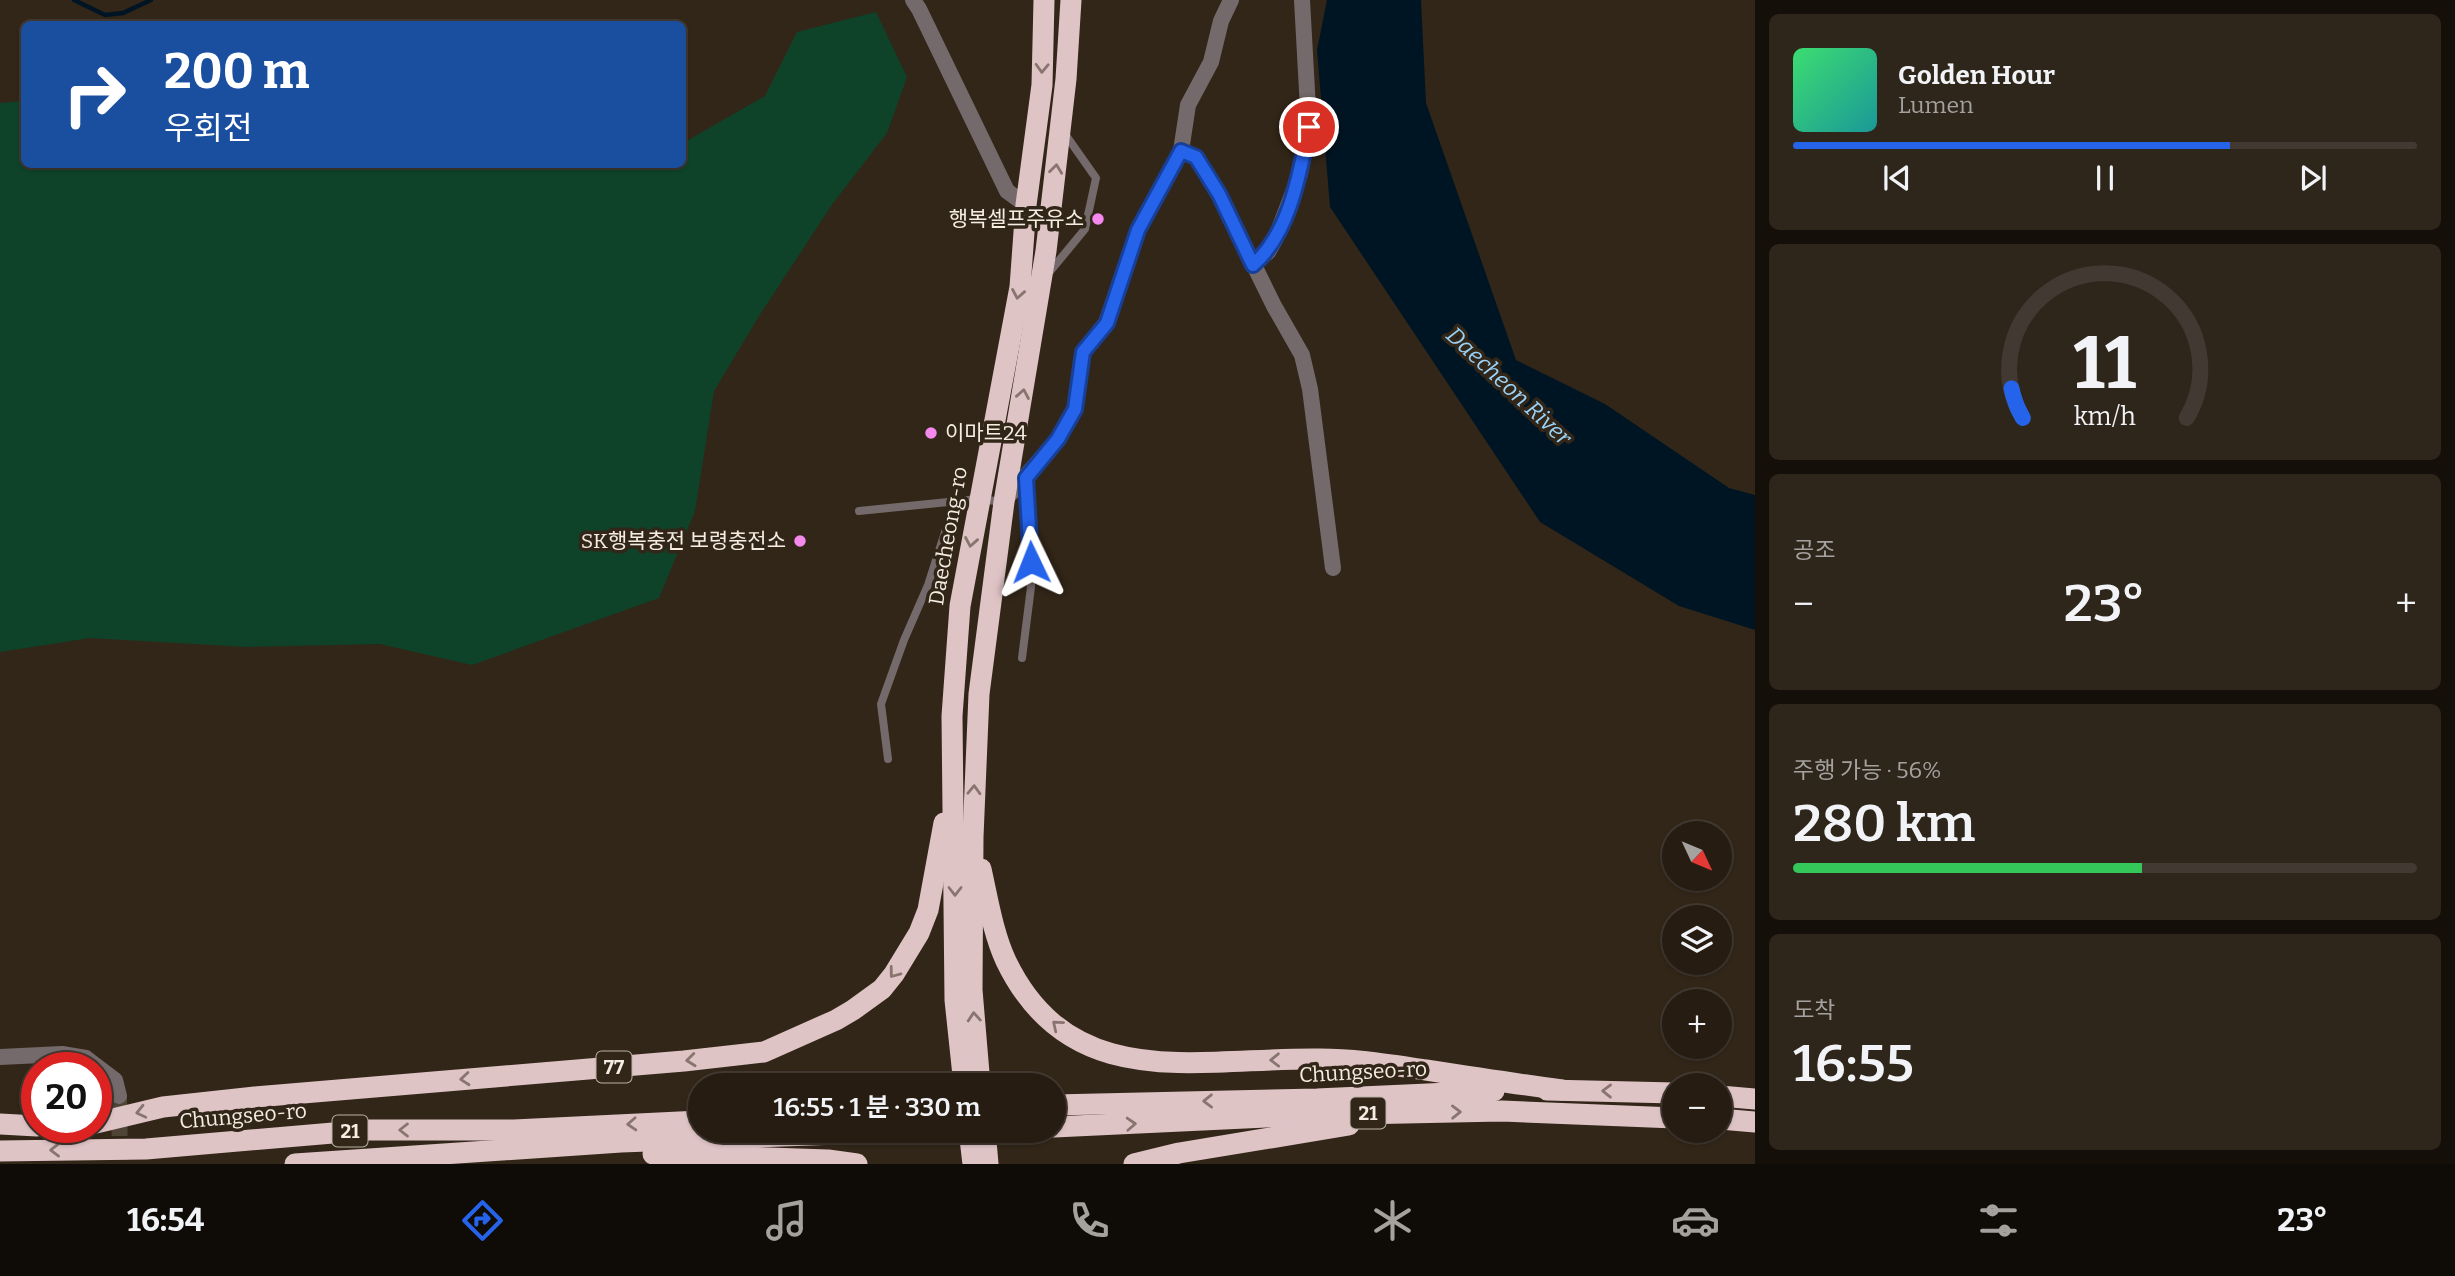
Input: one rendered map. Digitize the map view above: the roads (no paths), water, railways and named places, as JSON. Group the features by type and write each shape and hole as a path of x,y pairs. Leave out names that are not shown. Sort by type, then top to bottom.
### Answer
{"highway":[{"name":"Daecheong-ro","path":"963,1073 955,1000 952,716 960,606 1020,287 1026,205 1041,85 1044,0"},
{"path":"979,1073 972,990 973,837 979,694 1004,502 1041,283 1061,128 1072,0"},
{"name":"77","path":"112,1119 163,1107 255,1097 764,1052 836,1020 868,1001 882,989 908,954 928,910 953,769"},
{"path":"973,837 996,935 1016,979 1028,997 1056,1026 1091,1048 1149,1062 1321,1059 1362,1061 1562,1090"},
{"name":"Chungseo-ro","path":"1066,1105 1562,1090 1662,1093"},
{"path":"1732,1097 1755,1099"},
{"name":"Chungseo-ro","path":"1066,1127 1424,1112 1502,1111 1662,1117"},
{"path":"1134,1164 1179,1153 1424,1112"},
{"path":"1732,1120 1755,1122"},
{"name":"Chungseo-ro","path":"0,1151 146,1149 368,1130 514,1130 688,1122"},
{"path":"0,1124 21,1125"},
{"name":"21","path":"295,1164 688,1140"},
{"path":"971,1143 973,1164"},
{"path":"987,1143 989,1164"},
{"path":"463,1164 603,1153 828,1160 857,1164"}],"street":[{"path":"913,0 1007,191 1026,205"},
{"path":"1004,502 1058,439 1075,409 1083,352 1107,323 1138,230 1181,151 1188,105 1211,62 1221,21 1231,0"},
{"path":"1253,265 1268,252 1275,240 1300,174 1309,127 1303,0"},
{"path":"1181,151 1196,157 1219,194 1253,265 1302,355 1310,390 1333,568"},
{"path":"0,1057 62,1054 86,1058 115,1080 119,1096"}],"lane":[{"path":"1041,283 1085,229 1096,178 1061,128"},
{"path":"1022,658 1031,587 1031,536 1026,478"},
{"path":"859,511 978,499 1004,502"},
{"path":"888,759 881,704 904,640 928,585 955,501"}],"water":[{"name":"Daecheon River","path":"1327,0 1421,0 1426,103 1516,360 1605,404 1729,488 1755,495 1755,630 1679,606 1540,522 1330,207 1317,50"}],"waterway":[{"path":"74,0 105,15 123,13 151,0"}],"tunnel":[{"path":"119,1096 120,1164"}],"place":[{"name":"행복셀프주유소","path":"1098,219"},
{"name":"이마트24","path":"931,433"},
{"name":"SK행복충전 보령충전소","path":"800,541"}]}
